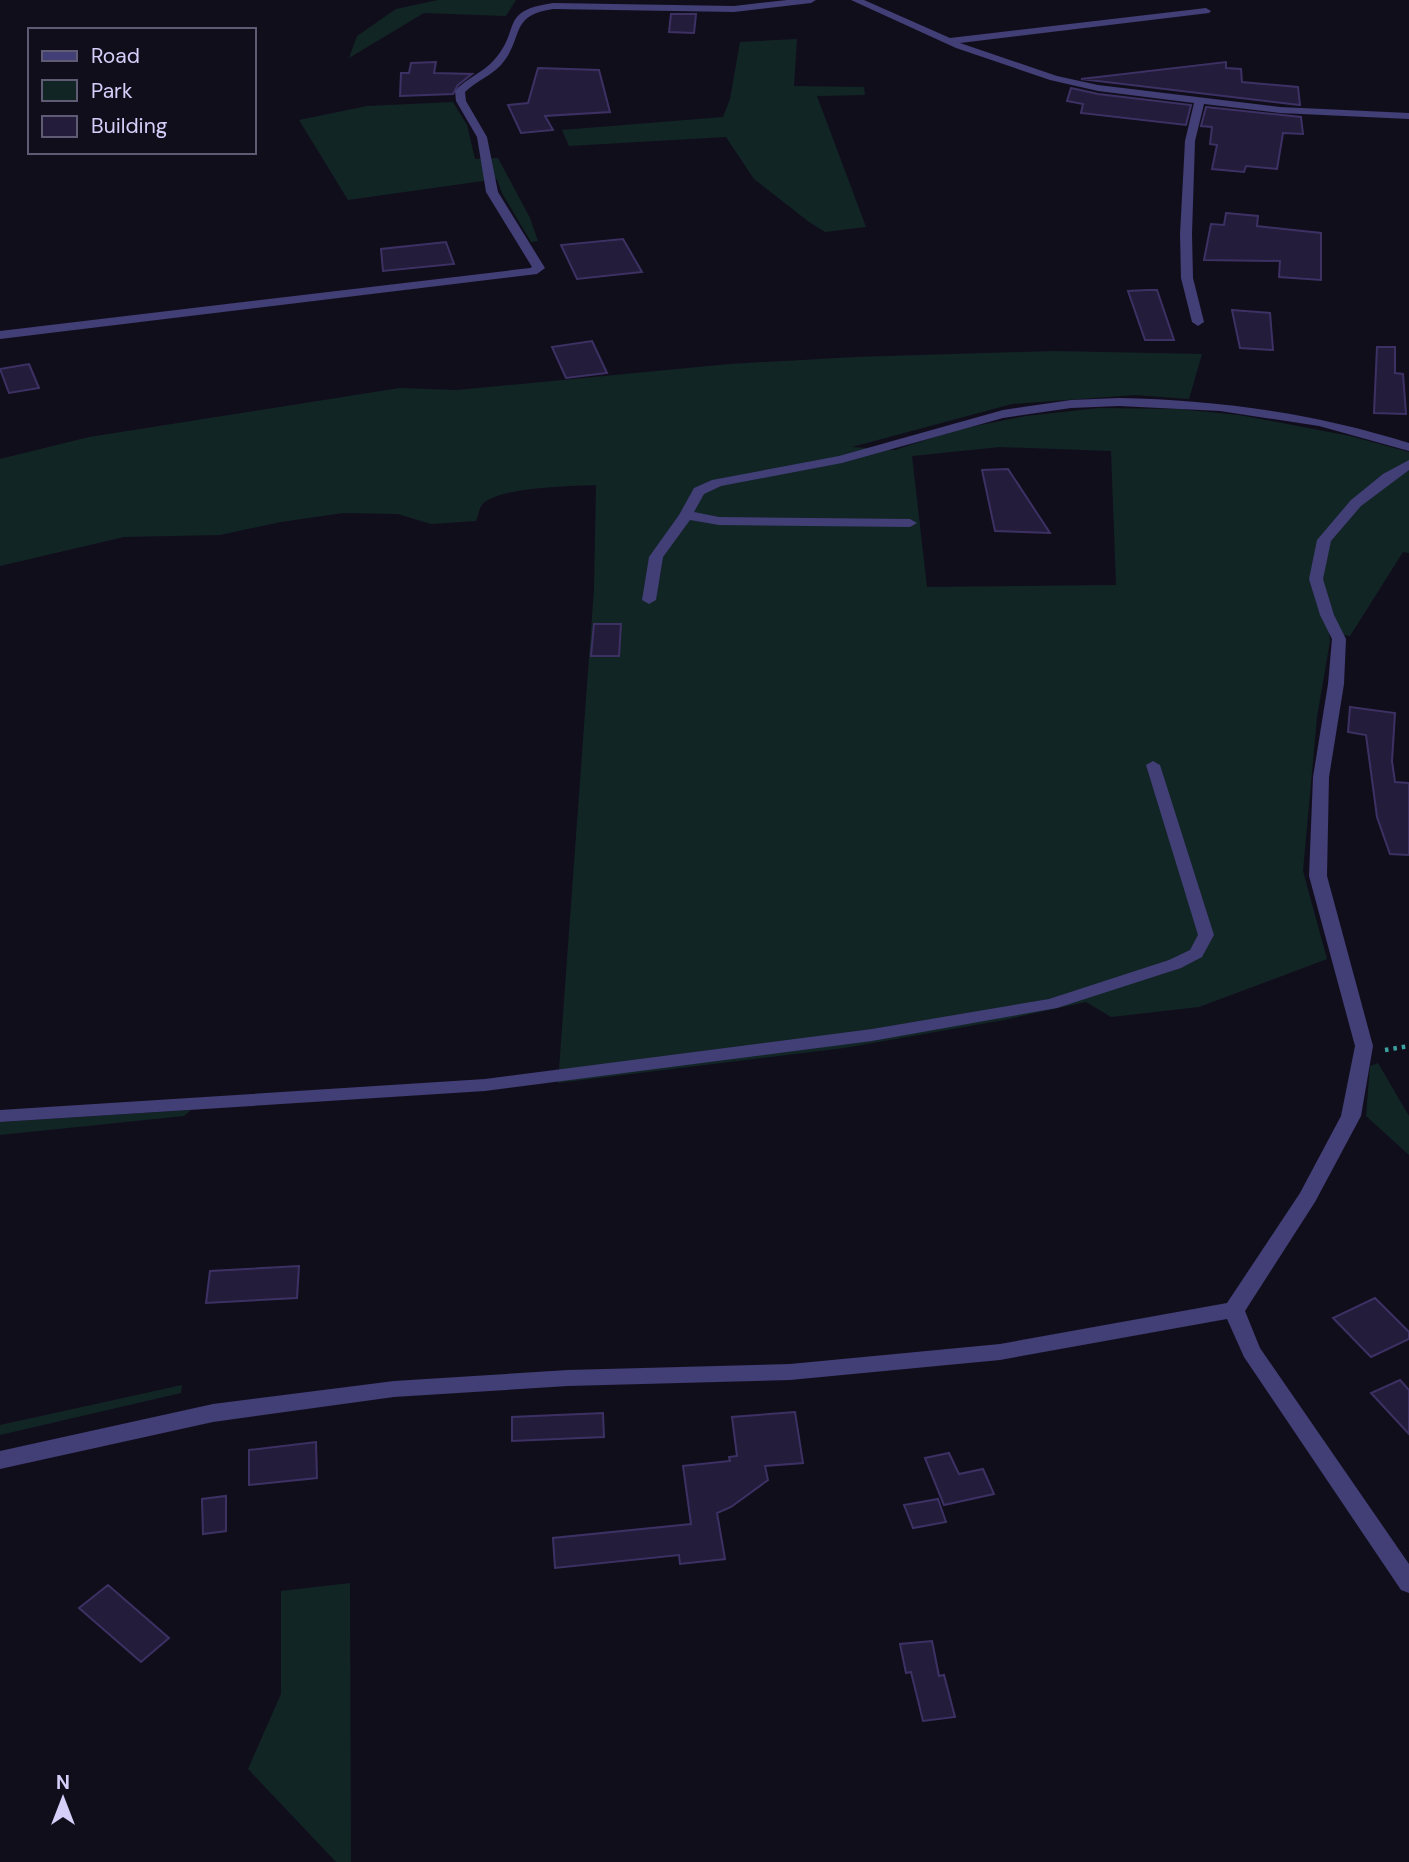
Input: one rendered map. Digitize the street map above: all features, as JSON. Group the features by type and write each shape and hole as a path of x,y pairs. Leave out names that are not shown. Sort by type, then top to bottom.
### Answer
{"street":[{"path":"0,335 533,271 540,268 492,192 482,137 461,101 460,91 467,82 495,66 503,55 518,18 526,10 553,6 734,9 811,0"},
{"path":"859,1 884,0"},
{"path":"859,1 946,41 1054,78 1098,88 1280,110 1409,116"},
{"path":"946,41 1206,11"},
{"path":"1198,322 1187,278 1186,234 1189,141 1199,102"},
{"path":"649,600 656,556 699,491 717,483 842,458 969,421 1028,409 1123,402 1227,409 1295,419 1409,447"},
{"path":"0,1460 213,1413 394,1389 568,1378 816,1370 1000,1352 1234,1310 1308,1197 1351,1116 1364,1046 1318,876 1321,777 1336,684 1339,639 1327,615 1317,579 1324,540 1356,503 1409,464"},
{"path":"685,515 731,522 910,523"},
{"path":"1234,1310 1251,1351 1409,1583"}],"lane":[{"path":"0,1116 485,1085 872,1035 1051,1004 1175,964 1196,953 1206,935 1153,765"}],"path":[{"path":"1381,1050 1409,1046"}],"green space":[{"path":"438,0 516,0 506,16 424,13 349,58 357,36 396,9"},
{"path":"797,39 794,86 864,87 865,95 817,96 866,227 825,232 809,222 754,179 726,137 569,146 562,130 723,117 730,99 740,42"},
{"path":"453,102 467,125 475,159 498,158 530,218 538,241 531,242 502,193 497,179 348,200 299,120 367,106"},
{"path":"1053,351 1202,354 1189,399 1135,395 1012,404 852,447 895,450 956,430 1026,416 1099,408 1178,409 1239,415 1350,436 1409,452 1409,553 1403,552 1350,636 1329,633 1330,641 1317,717 1303,871 1327,959 1199,1007 1111,1017 1086,1002 1004,1020 844,1048 558,1083 594,589 596,485 553,487 502,494 482,505 476,521 431,524 398,514 343,513 220,535 124,537 0,566 0,459 89,437 400,388 457,390 729,364","holes":["1000,447 1111,451 1116,585 927,587 912,456","594,624 621,624 619,656 591,656"]},
{"path":"1378,1063 1409,1116 1409,1155 1366,1116 1370,1066"},
{"path":"191,1110 184,1116 0,1135 0,1122"},
{"path":"182,1385 181,1393 0,1435 0,1425"},
{"path":"350,1583 351,1862 336,1862 248,1769 281,1694 281,1591"}],"building":[{"path":"671,14 696,14 694,33 669,32"},
{"path":"436,62 434,73 472,74 458,85 453,94 400,96 401,73 409,73 411,63"},
{"path":"1226,62 1226,68 1241,69 1242,82 1298,87 1300,105 1081,79"},
{"path":"538,68 599,70 610,112 545,116 553,130 521,133 508,105 528,103"},
{"path":"1071,88 1098,94 1191,105 1186,125 1081,113 1083,104 1067,101"},
{"path":"1206,107 1301,117 1303,134 1283,133 1277,169 1246,166 1244,172 1212,169 1217,145 1210,144 1212,127 1201,126"},
{"path":"1226,213 1258,216 1257,226 1321,233 1321,280 1279,277 1280,261 1204,260 1211,224 1224,225"},
{"path":"623,239 642,272 577,279 561,245"},
{"path":"446,242 454,264 383,271 381,249"},
{"path":"1157,290 1174,340 1145,340 1128,291"},
{"path":"1232,310 1270,313 1273,350 1240,348"},
{"path":"592,341 607,373 566,378 552,347"},
{"path":"1377,347 1395,347 1395,373 1403,374 1406,414 1374,413"},
{"path":"29,364 39,388 9,393 0,369"},
{"path":"1008,469 1050,533 995,531 982,470"},
{"path":"594,624 621,624 619,656 591,656"},
{"path":"1350,707 1395,713 1392,761 1395,782 1409,783 1409,855 1390,854 1377,817 1366,735 1348,732"},
{"path":"299,1266 297,1298 206,1303 210,1271"},
{"path":"1375,1298 1409,1332 1409,1339 1371,1357 1333,1318"},
{"path":"1400,1380 1409,1390 1409,1434 1371,1393"},
{"path":"795,1412 803,1463 765,1466 768,1480 731,1507 717,1513 725,1559 680,1564 679,1555 555,1568 553,1538 691,1524 683,1466 730,1461 729,1457 737,1456 732,1417"},
{"path":"603,1413 604,1437 512,1441 512,1417"},
{"path":"316,1442 317,1478 249,1485 249,1450"},
{"path":"949,1453 959,1474 983,1469 994,1494 944,1505 925,1458"},
{"path":"226,1496 226,1531 203,1534 202,1499"},
{"path":"938,1499 946,1522 913,1528 904,1505"},
{"path":"108,1585 169,1638 141,1662 79,1608"},
{"path":"932,1641 939,1676 944,1675 955,1717 923,1721 911,1672 906,1673 900,1644"}]}
